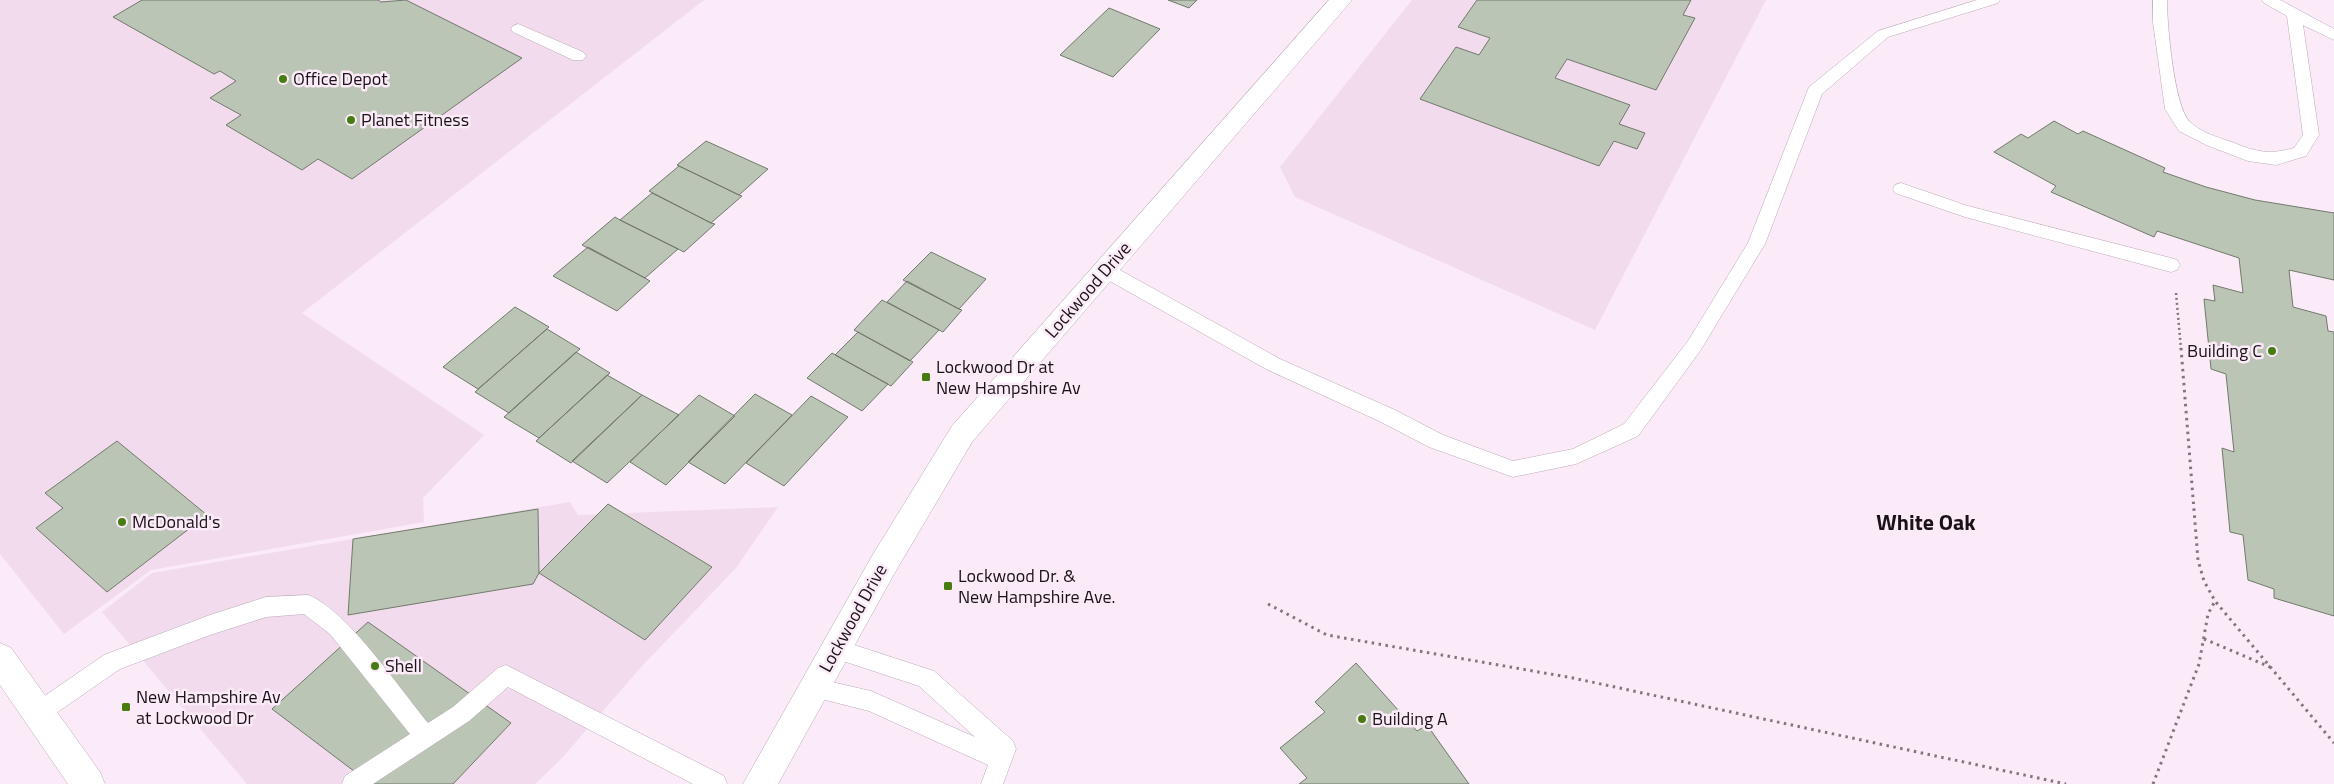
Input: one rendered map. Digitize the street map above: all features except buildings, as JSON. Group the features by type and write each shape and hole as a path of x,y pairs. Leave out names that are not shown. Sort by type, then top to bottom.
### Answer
{"street":[{"name":"Lockwood Drive","path":"760,784 883,565 962,434 1341,0"},
{"path":"0,658 88,784"}],"lane":[{"path":"1105,270 1273,364 1388,416 1436,441 1513,469 1576,456 1631,430 1694,346 1756,244 1815,90 1883,34 1993,0"},
{"path":"2160,0 2160,22 2173,110 2185,127 2212,141 2248,155 2276,159 2300,152 2311,135 2294,13"},
{"path":"2269,0 2334,35"},
{"path":"518,29 578,56"},
{"path":"1901,189 1965,211 2170,265"},
{"path":"38,713 112,662 266,607 308,604 337,627 426,737"},
{"path":"836,649 926,678 1003,754"},
{"path":"353,784 461,714 506,675 716,784"},
{"path":"814,688 871,700 1003,754"},
{"path":"992,784 1003,754"}],"path":[{"path":"2170,265 2174,275 2198,560 2204,581 2215,601 2334,743"},
{"path":"2153,784 2199,664 2208,614 2215,601"},
{"path":"1268,604 1327,635 1573,678 2066,784"},
{"path":"2204,639 2270,667"}],"shaded area":[{"path":"0,0 704,0 302,313 484,435 423,498 424,522 151,570 64,634 0,554"},
{"path":"1412,0 1766,0 1595,330 1295,197 1280,167"},
{"path":"570,502 578,515 778,507 736,568 642,666 562,758 535,784 247,784 102,612 152,573"}],"place":[{"name":"Office Depot","path":"283,79"},
{"name":"Planet Fitness","path":"351,120"},
{"name":"Building C","path":"2272,351"},
{"name":"Lockwood Dr at New Hampshire Av","path":"926,377"},
{"name":"McDonald's","path":"122,522"},
{"name":"Lockwood Dr. & New Hampshire Ave.","path":"948,586"},
{"name":"Shell","path":"375,666"},
{"name":"New Hampshire Av at Lockwood Dr","path":"126,707"},
{"name":"Building A","path":"1362,719"}],"district":[{"name":"White Oak","path":"1926,522"}]}
